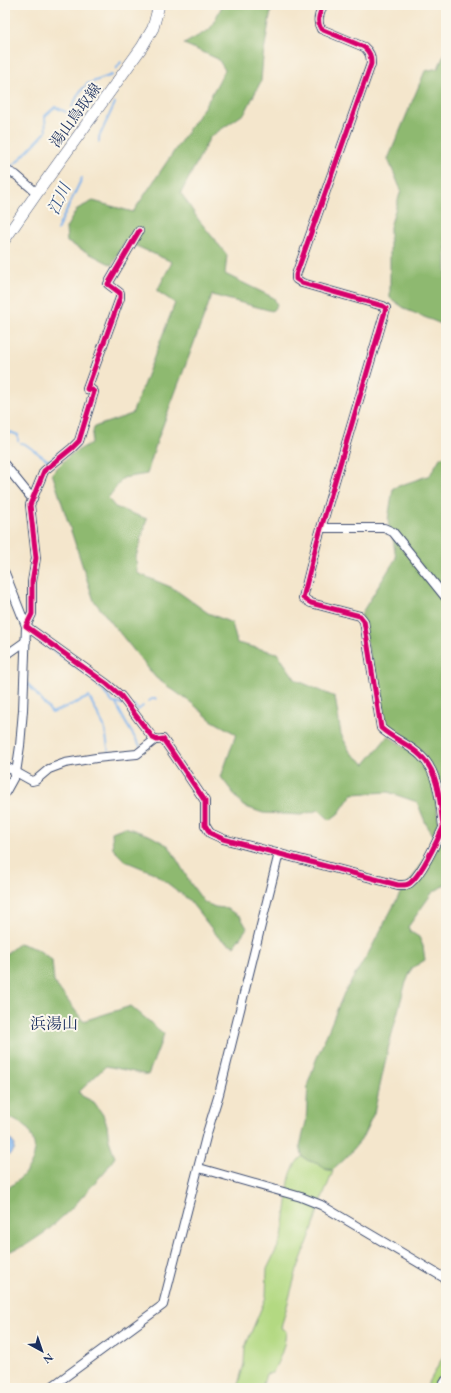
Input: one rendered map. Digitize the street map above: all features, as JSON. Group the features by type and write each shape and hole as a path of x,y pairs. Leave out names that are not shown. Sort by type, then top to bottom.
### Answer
{"main road":[{"name":"湯山鳥取線","path":"5,239 142,47 153,28 159,5"}],"street":[{"path":"323,5 319,16 318,25 321,30 364,47 371,57 371,64 308,240 296,279 302,283 386,308 303,598 311,603 360,616 364,621 381,728 415,750 430,766 437,781 446,846"},
{"path":"5,170 16,175 37,193"},
{"path":"26,626 32,614 32,582 36,558 30,509 33,498 44,471 72,448 78,440 94,392 87,389 120,298 120,293 108,284 139,231"},
{"path":"5,465 33,498"},
{"path":"322,528 384,528 393,532 446,598"},
{"path":"5,573 26,626 20,746 16,773 5,793"},
{"path":"26,626 107,684 121,696 153,738 163,739 205,802 205,825 210,833 223,839 404,886 410,883 418,873 443,828"},
{"path":"9,653 26,641"},
{"path":"5,766 16,773 22,774 32,781 36,780 49,770 65,763 137,754 156,739"},
{"path":"50,1388 163,1305 219,1094 279,853"},
{"path":"199,1168 301,1197 321,1205 446,1279"},
{"path":"442,1388 446,1380"}],"green space":[{"path":"221,5 272,5 263,57 261,81 245,113 210,137 181,193 198,219 227,255 225,274 274,298 277,305 272,311 212,295 157,441 147,474 123,478 108,498 115,507 147,519 136,557 137,573 173,588 208,613 232,623 237,643 277,653 296,680 335,697 341,734 350,752 365,764 388,736 421,758 433,779 439,824 435,838 426,824 417,802 388,792 352,794 339,813 330,820 319,810 301,815 263,813 243,806 221,777 236,734 211,720 193,704 156,678 94,601 52,473 70,455 91,443 94,427 132,414 175,303 157,291 172,262 125,241 112,265 67,242 66,228 77,209 93,201 133,212 208,101 225,70 218,59 184,44 210,29 221,8"},
{"path":"446,51 446,326 407,310 390,298 390,227 401,190 388,159 425,71 438,68"},
{"path":"446,455 446,595 389,528 388,520 393,488 430,475 440,458"},
{"path":"392,533 446,600 446,828 436,773 384,727 361,614 396,558"},
{"path":"125,827 151,836 169,846 191,884 204,902 215,907 225,908 240,916 247,928 234,946 219,938 189,900 154,873 125,861 113,849 112,832"},
{"path":"442,834 446,856 446,884 432,893 408,927 411,932 419,937 423,946 425,960 412,968 405,985 389,1045 374,1113 361,1140 346,1158 333,1170 325,1169 317,1163 307,1160 302,1155 300,1146 306,1122 308,1083 316,1060 344,993 369,952 403,888 406,887"},
{"path":"19,943 37,949 52,960 54,982 83,1021 131,1006 164,1034 148,1075 106,1066 79,1092 82,1096 94,1102 103,1115 115,1157 106,1170 73,1207 47,1231 26,1245 5,1253 5,1190 18,1180 29,1168 33,1160 34,1153 34,1144 28,1129 5,1115 5,955"},
{"path":"302,1156 307,1160 319,1164 325,1169 333,1171 321,1202 288,1190 292,1172"},
{"path":"288,1195 319,1206 313,1228 296,1273 281,1328 286,1331 283,1348 280,1358 272,1373 266,1374 262,1388 237,1388 244,1364 245,1347 266,1297 267,1269 282,1238"},
{"path":"446,1351 446,1376 439,1388 426,1388"}],"water":[{"path":"5,1137 10,1139 15,1145 14,1150 10,1155 5,1154"}],"waterway":[{"path":"116,69 121,62"},
{"path":"72,107 79,93 87,84 112,75"},
{"name":"江川","path":"99,142 99,137 115,103"},
{"path":"5,166 12,166 16,163 46,132 45,116 55,107 66,112"},
{"name":"江川","path":"57,230 82,178"},
{"path":"5,441 10,432 18,435 18,441"},
{"path":"21,443 25,444 49,461 64,449"},
{"path":"32,635 92,678 113,703 123,704"},
{"path":"28,684 52,713 89,697 104,726 109,753"},
{"path":"149,701 156,699"},
{"path":"116,704 140,746"},
{"path":"134,705 138,710 143,706"}],"cycle path":[{"path":"323,5 319,20 321,29 364,47 370,54 371,64 296,275 296,279 302,283 386,308 317,542 303,598 311,603 360,616 364,621 381,728 416,752 428,764 440,798 446,846"},
{"path":"139,231 108,284 120,293 120,298 87,389 94,392 79,441 44,471 30,505 36,558 32,582 32,614 26,626 107,684 121,696 153,738 157,740 163,739 205,801 205,825 210,833 223,839 398,885 407,885 415,879 419,873 443,828"}],"district":[{"name":"浜湯山","path":"54,1023"}]}
